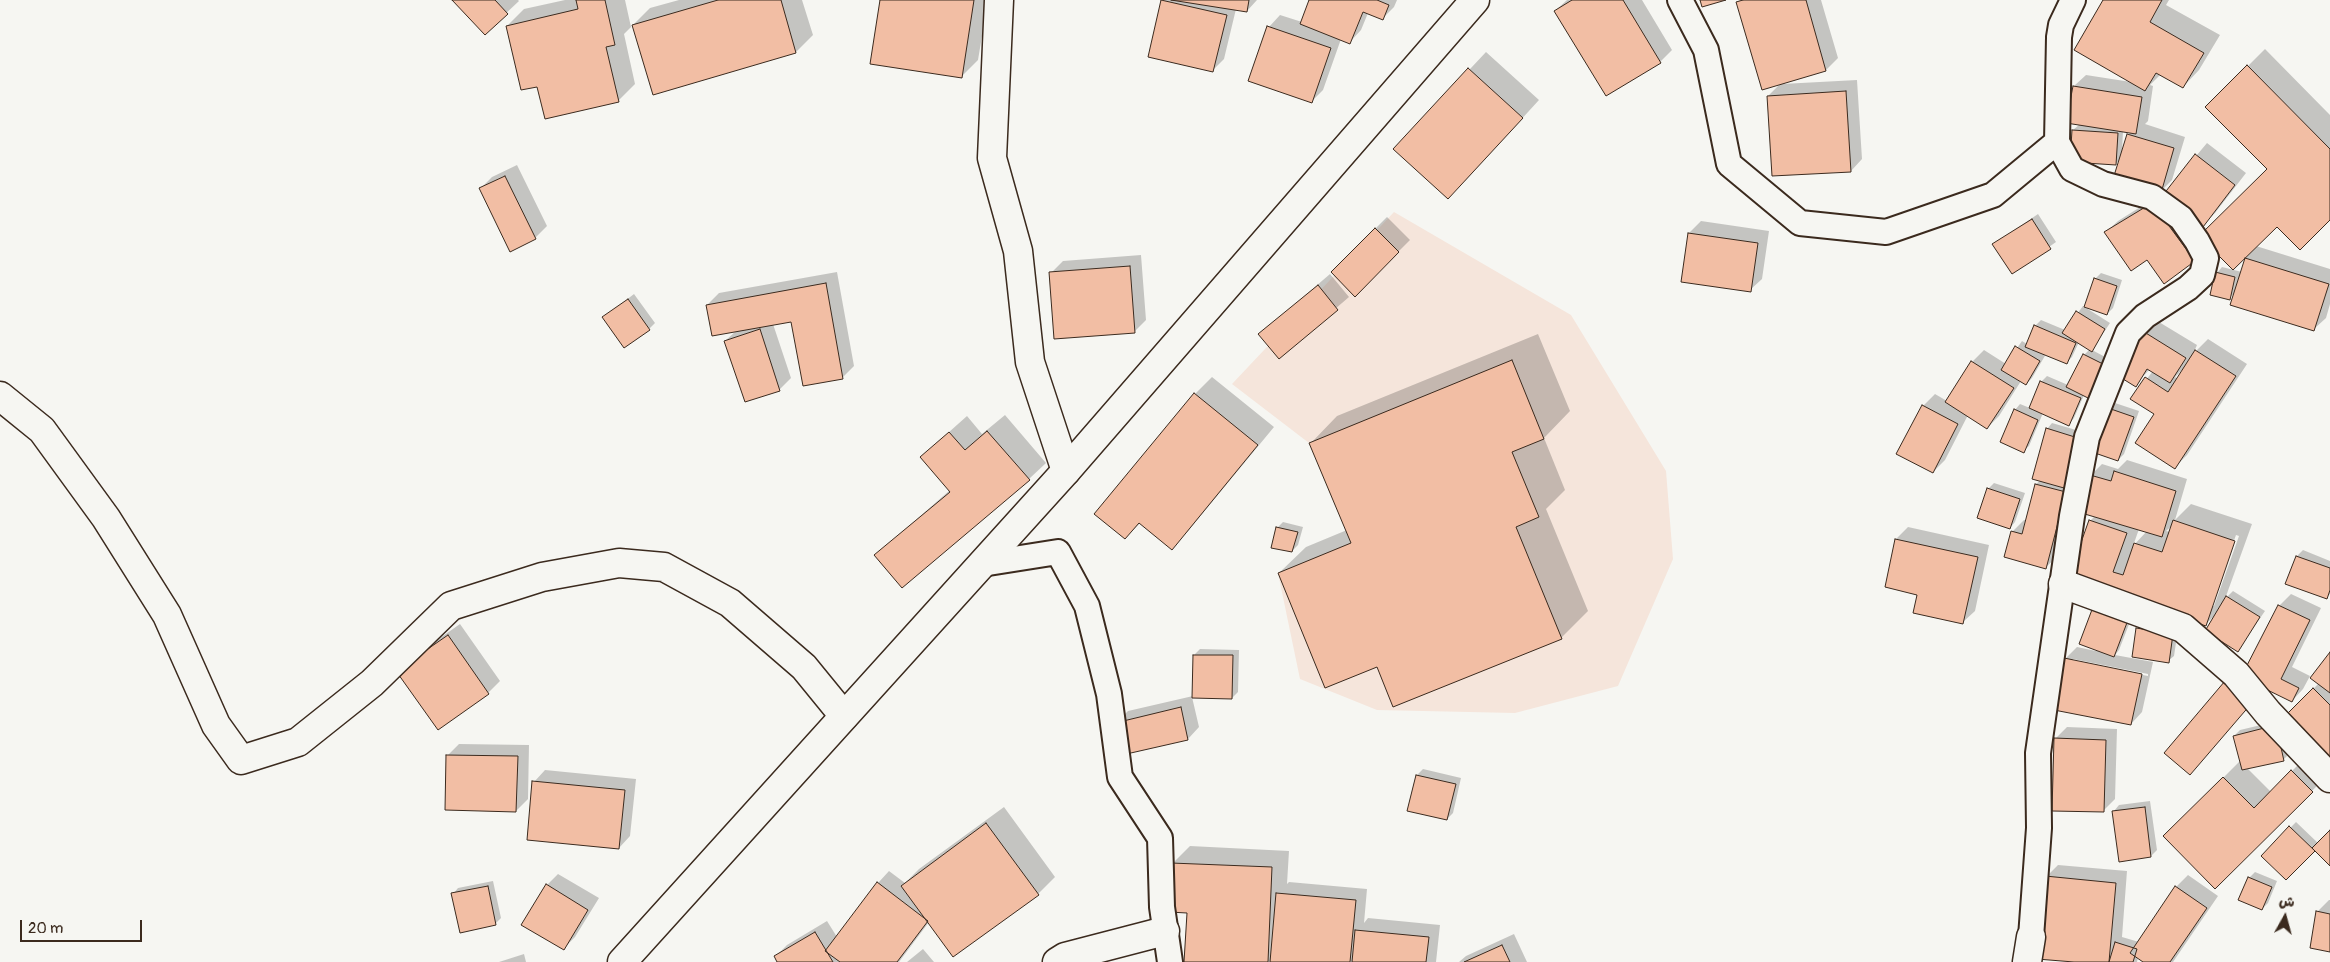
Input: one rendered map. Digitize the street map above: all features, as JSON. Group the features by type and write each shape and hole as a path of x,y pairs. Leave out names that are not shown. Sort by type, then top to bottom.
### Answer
{"street":[{"path":"999,0 992,158 1018,250 1030,362 1066,471"},
{"path":"622,962 1066,471 1475,0"},
{"path":"0,396 42,430 106,518 167,615 216,725 241,760 298,742 372,684 451,606 542,578 619,563 664,567 730,603 804,667 844,716"},
{"path":"2063,584 2183,628 2236,674 2268,713 2330,778"},
{"path":"1057,962 1065,956 1165,931"}],"lane":[{"path":"1680,0 1706,50 1729,164 1800,223 1886,232 1993,195 2058,142"},
{"path":"2029,949 2039,828 2038,753 2072,516 2087,437 2102,394 2128,333 2145,316 2188,288 2202,275 2206,258 2181,218 2152,197 2103,184 2072,169 2058,142 2059,38 2061,26 2073,0"},
{"path":"982,564 1058,552 1087,606 1109,694 1120,777 1160,838 1162,907 1170,962"}],"shaded area":[{"path":"1394,212 1571,315 1666,471 1673,559 1618,686 1515,713 1377,710 1300,679 1278,573 1351,543 1309,443 1232,384"}],"building":[{"path":"452,0 495,0 508,14 485,35"},
{"path":"576,0 605,0 615,45 606,47 619,102 545,119 537,87 521,90 506,26 578,9"},
{"path":"718,0 781,0 796,53 653,95 632,25"},
{"path":"880,0 974,0 962,78 870,64"},
{"path":"1161,0 1227,15 1213,72 1148,57"},
{"path":"1171,0 1249,0 1247,12"},
{"path":"1309,0 1377,0 1389,5 1383,20 1363,12 1350,44 1300,24"},
{"path":"1572,0 1623,0 1661,63 1606,96 1554,11"},
{"path":"1700,0 1726,0 1702,7"},
{"path":"1743,0 1806,0 1826,71 1762,90 1736,2"},
{"path":"2103,0 2162,0 2150,22 2204,53 2183,88 2156,73 2145,91 2074,50"},
{"path":"1267,26 1331,48 1312,103 1248,81"},
{"path":"2247,65 2330,149 2330,220 2300,250 2277,227 2233,270 2199,236 2267,169 2205,107"},
{"path":"1468,68 1523,118 1448,199 1393,149"},
{"path":"2073,86 2142,97 2136,134 2066,123"},
{"path":"1846,91 1851,172 1772,176 1767,96"},
{"path":"2072,130 2118,133 2116,165 2070,162"},
{"path":"2127,134 2174,148 2161,193 2113,179"},
{"path":"2195,154 2235,185 2203,227 2163,195"},
{"path":"505,176 536,239 510,252 479,188"},
{"path":"2152,203 2195,261 2164,284 2147,260 2131,271 2104,232"},
{"path":"2032,219 2051,249 2012,274 1992,244"},
{"path":"1375,228 1399,252 1355,297 1331,272"},
{"path":"1688,233 1758,243 1751,292 1681,282"},
{"path":"2245,258 2329,284 2314,331 2230,305"},
{"path":"1130,266 1135,333 1054,339 1049,272"},
{"path":"2215,272 2235,277 2230,300 2210,295"},
{"path":"2094,278 2117,286 2107,315 2084,307"},
{"path":"826,283 843,379 803,386 791,322 712,336 706,305"},
{"path":"1318,285 1338,310 1279,359 1258,334"},
{"path":"628,299 650,330 624,348 602,317"},
{"path":"2076,311 2105,329 2092,352 2062,333"},
{"path":"2034,325 2076,343 2067,364 2025,347"},
{"path":"760,329 780,391 745,402 724,341"},
{"path":"2141,330 2186,358 2170,383 2147,369 2136,387 2115,374"},
{"path":"2015,346 2040,361 2026,385 2001,370"},
{"path":"2195,350 2236,376 2175,469 2135,443 2154,414 2130,399 2145,377 2168,392"},
{"path":"2083,354 2105,365 2088,398 2066,387"},
{"path":"1512,360 1544,439 1512,452 1539,517 1516,527 1562,639 1393,707 1377,667 1325,688 1278,573 1351,543 1309,443"},
{"path":"1971,361 2014,388 1987,429 1945,402"},
{"path":"2040,381 2081,398 2069,426 2029,408"},
{"path":"1194,393 1258,445 1172,550 1139,523 1125,539 1094,514"},
{"path":"1922,405 1958,424 1933,473 1896,454"},
{"path":"2108,408 2134,417 2118,461 2092,452"},
{"path":"2014,409 2038,420 2024,453 2000,442"},
{"path":"2046,428 2078,438 2064,488 2032,479"},
{"path":"987,431 1030,480 902,588 874,555 950,492 920,457 949,432 965,450"},
{"path":"2114,471 2176,491 2162,537 2078,512 2090,475 2111,481"},
{"path":"2035,484 2066,492 2046,569 2004,557 2011,531 2022,534"},
{"path":"1987,488 2020,499 2010,529 1977,518"},
{"path":"2089,520 2127,533 2113,572 2123,575 2134,543 2162,552 2173,520 2235,541 2206,626 2068,579"},
{"path":"1276,527 1298,532 1292,552 1271,548"},
{"path":"1895,539 1978,557 1963,624 1913,613 1917,595 1885,587"},
{"path":"2296,556 2330,568 2330,590 2327,599 2285,584"},
{"path":"2226,596 2260,617 2238,652 2205,631"},
{"path":"2278,605 2310,620 2281,679 2299,688 2292,702 2241,677"},
{"path":"2093,607 2128,620 2114,657 2079,644"},
{"path":"2136,628 2173,634 2169,663 2132,657"},
{"path":"448,635 489,694 438,730 396,671"},
{"path":"2330,652 2330,693 2310,678"},
{"path":"1193,655 1233,655 1232,699 1192,698"},
{"path":"2064,658 2142,674 2131,725 2054,710"},
{"path":"2225,681 2251,704 2190,775 2164,753"},
{"path":"2313,688 2330,705 2330,768 2281,720"},
{"path":"1181,707 1188,740 1122,755 1115,723"},
{"path":"2276,725 2284,761 2242,770 2233,736"},
{"path":"2054,738 2106,740 2104,812 2052,811"},
{"path":"446,755 518,756 516,812 445,810"},
{"path":"2291,770 2313,792 2215,889 2163,836 2223,777 2254,808"},
{"path":"1416,775 1456,784 1447,820 1407,811"},
{"path":"532,781 625,790 619,849 527,840"},
{"path":"2145,807 2151,857 2119,862 2112,811"},
{"path":"986,823 1039,895 953,957 901,886"},
{"path":"2289,826 2315,851 2286,880 2261,856"},
{"path":"2330,830 2330,866 2312,848"},
{"path":"1171,863 1272,867 1268,962 1184,962 1187,913 1169,912"},
{"path":"2045,876 2116,883 2109,962 2037,959"},
{"path":"2248,877 2272,887 2262,910 2238,900"},
{"path":"877,882 928,921 897,962 840,962 825,951"},
{"path":"546,884 588,910 564,950 521,925"},
{"path":"488,886 496,925 460,933 451,893"},
{"path":"2175,886 2207,908 2170,962 2143,962 2130,953"},
{"path":"1276,893 1356,900 1350,962 1270,962"},
{"path":"2316,911 2330,914 2330,952 2310,948"},
{"path":"1355,930 1429,937 1426,962 1352,962"},
{"path":"815,932 833,962 777,962 774,956"},
{"path":"2115,942 2137,949 2133,962 2109,962"},
{"path":"1502,945 1510,962 1464,962"}]}
